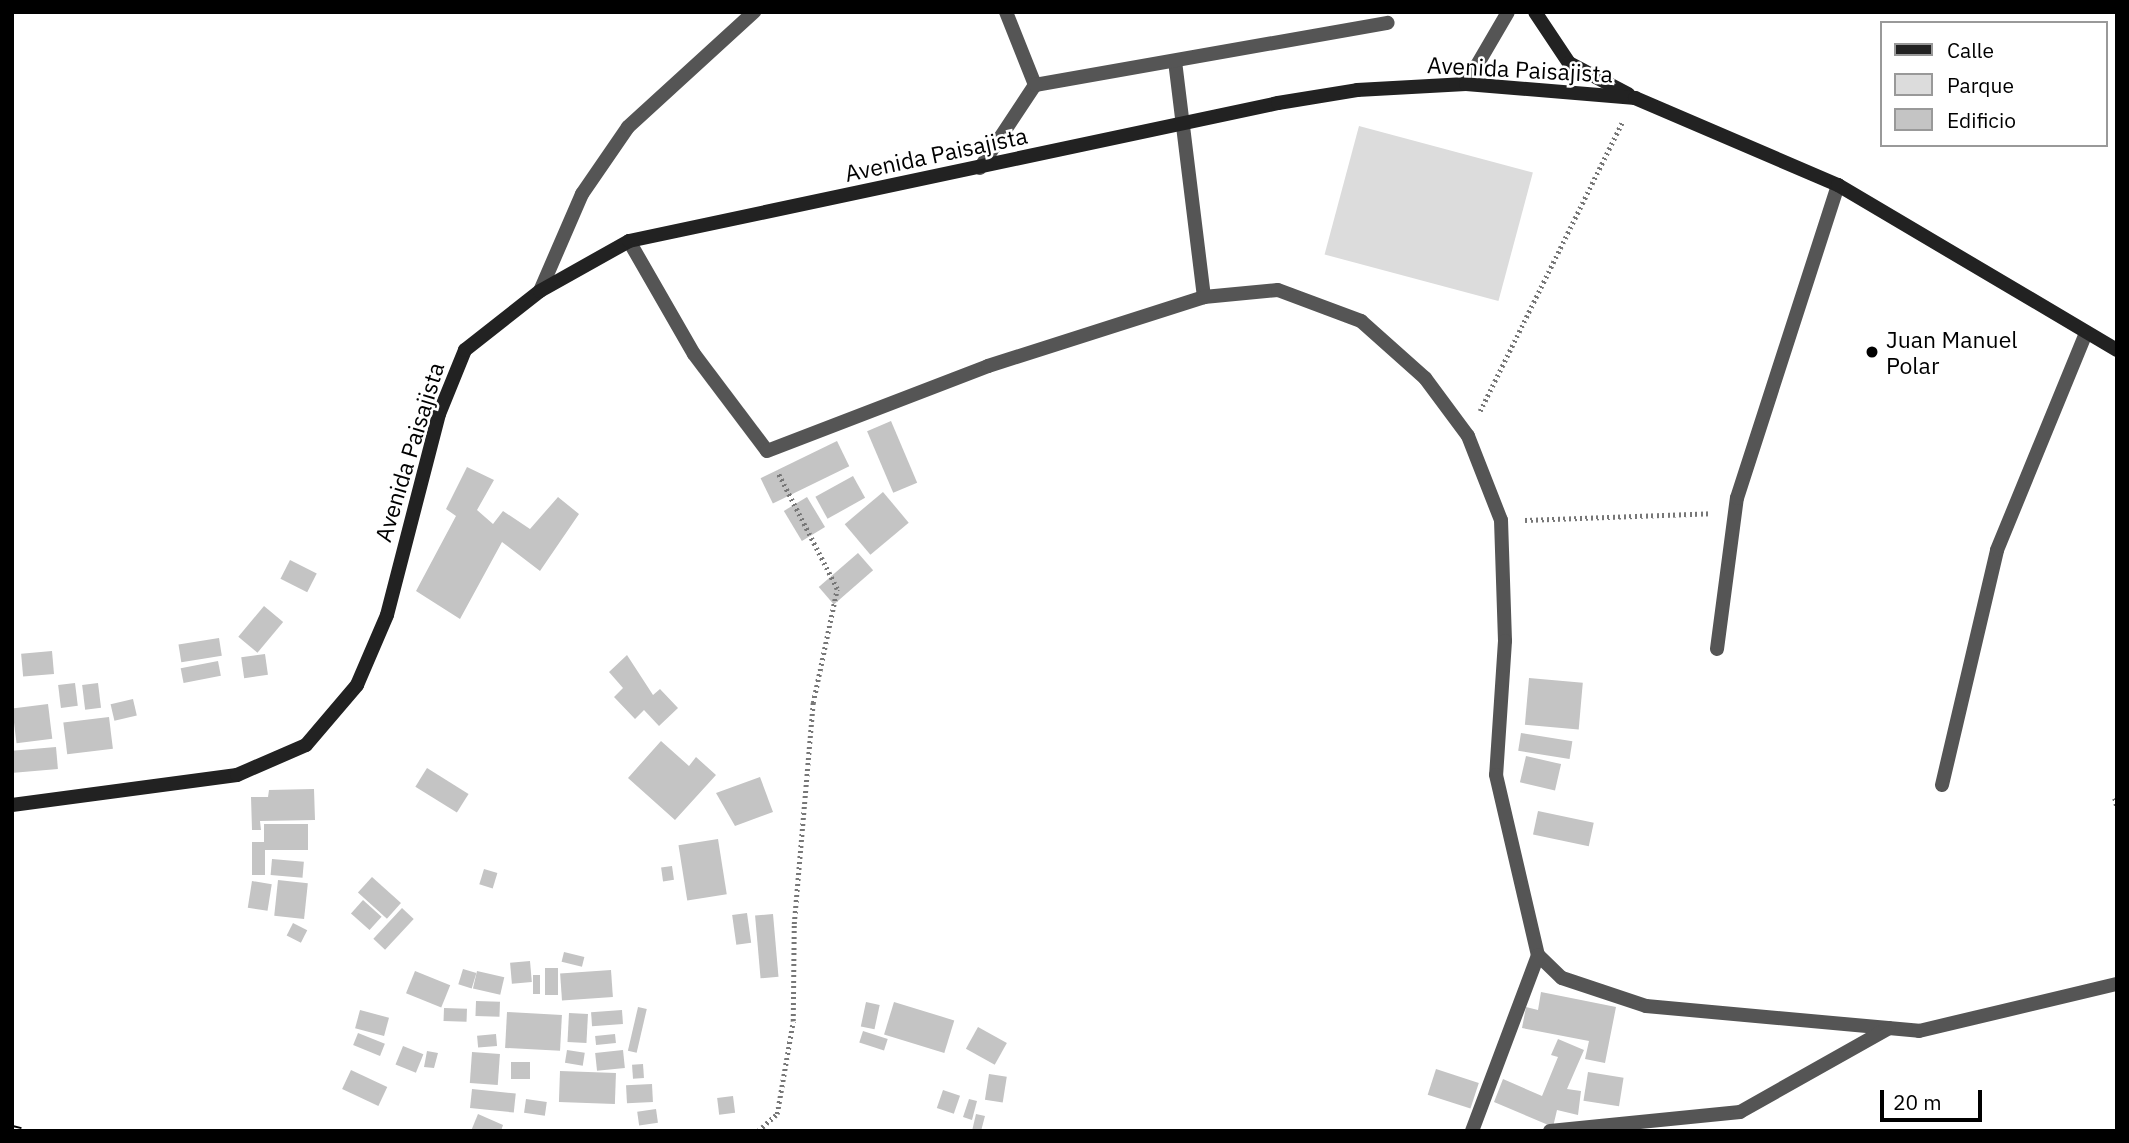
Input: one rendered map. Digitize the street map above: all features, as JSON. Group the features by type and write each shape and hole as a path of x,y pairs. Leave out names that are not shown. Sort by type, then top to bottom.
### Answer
{"main road":[{"path":"1535,12 1569,63 1635,98"},
{"name":"Avenida Paisajista","path":"12,805 237,775 306,745 357,685 387,615 439,414 465,350 540,290 629,241 1186,123 1357,90 1466,84 1635,98 1838,185 2117,350"}],"street":[{"path":"540,290 582,194 628,127 754,12"},
{"path":"1006,12 1034,85"},
{"path":"1466,84 1508,12"},
{"path":"980,168 1034,85 1388,23"},
{"path":"1175,61 1186,123 1203,297"},
{"path":"1717,649 1737,498 1838,185"},
{"path":"629,241 694,354 767,452 988,366 1203,297 1278,290 1361,321 1425,378 1468,436 1501,520 1506,641 1496,775 1538,955 1562,978 1646,1006 1919,1031 2117,984"},
{"path":"1942,785 1997,550 2086,333"},
{"path":"1472,1131 1538,955"},
{"path":"1550,1131 1740,1112 1889,1028"}],"path":[{"path":"1468,436 1635,98"},
{"path":"758,1131 777,1114 793,1021 794,924 813,703 837,589 767,452"},
{"path":"1501,520 1709,514 1737,498"},
{"path":"2115,798 2117,807"}],"green space":[{"path":"1359,126 1533,173 1498,301 1325,254"}],"building":[{"path":"891,421 917,483 893,493 867,431"},
{"path":"837,441 849,466 773,503 761,478"},
{"path":"467,467 494,480 477,510 493,524 503,511 530,529 558,497 579,514 540,571 502,542 460,619 416,591 456,516 446,509"},
{"path":"853,476 865,498 828,519 815,497"},
{"path":"883,492 909,523 870,555 845,524"},
{"path":"807,497 825,527 802,541 784,511"},
{"path":"858,553 873,570 834,604 819,587"},
{"path":"290,560 317,574 307,592 280,579"},
{"path":"264,606 283,622 257,653 238,637"},
{"path":"219,638 222,656 181,662 179,644"},
{"path":"52,651 54,674 23,677 21,654"},
{"path":"265,654 268,675 244,678 241,657"},
{"path":"627,655 653,695 660,689 678,708 659,726 644,710 635,719 614,697 623,688 609,672"},
{"path":"218,661 221,676 184,683 181,668"},
{"path":"1529,678 1583,683 1579,730 1525,725"},
{"path":"75,683 78,706 61,708 58,685"},
{"path":"98,683 101,708 85,710 82,685"},
{"path":"133,699 137,716 114,721 111,704"},
{"path":"48,704 52,739 17,743 12,708"},
{"path":"109,717 113,749 67,754 63,723"},
{"path":"1521,733 1572,741 1570,759 1518,751"},
{"path":"661,741 689,766 696,757 716,775 675,820 628,778"},
{"path":"56,747 58,769 14,773 12,751"},
{"path":"1526,756 1561,764 1555,790 1520,782"},
{"path":"427,768 469,794 457,813 415,787"},
{"path":"760,777 773,812 735,826 716,793"},
{"path":"314,789 315,820 260,821 261,830 252,830 251,797 268,797 269,790"},
{"path":"1538,811 1594,823 1589,846 1533,834"},
{"path":"264,824 308,824 308,850 264,850"},
{"path":"718,839 727,894 687,901 678,845"},
{"path":"252,842 265,842 265,875 252,875"},
{"path":"272,859 304,862 302,878 271,875"},
{"path":"672,866 674,880 663,881 661,868"},
{"path":"484,869 497,873 493,888 479,884"},
{"path":"372,877 401,903 387,919 358,893"},
{"path":"278,880 308,883 304,919 274,916"},
{"path":"252,881 272,884 268,911 248,908"},
{"path":"363,900 382,917 370,930 351,913"},
{"path":"402,908 414,919 385,950 373,939"},
{"path":"747,913 751,943 736,945 732,915"},
{"path":"773,914 778,977 761,978 755,916"},
{"path":"293,923 307,930 301,943 287,935"},
{"path":"564,952 584,957 582,967 562,962"},
{"path":"530,961 532,982 512,984 510,963"},
{"path":"545,968 558,968 558,995 545,995"},
{"path":"463,969 476,973 472,988 458,984"},
{"path":"611,970 613,997 562,1000 560,974"},
{"path":"415,971 450,985 441,1007 406,993"},
{"path":"477,971 504,977 500,995 473,989"},
{"path":"533,975 540,975 540,994 533,994"},
{"path":"1541,992 1616,1007 1605,1063 1585,1059 1589,1041 1522,1028 1526,1007 1538,1010"},
{"path":"476,1001 500,1002 499,1017 475,1016"},
{"path":"866,1002 880,1005 874,1029 861,1026"},
{"path":"894,1002 954,1020 944,1053 884,1035"},
{"path":"638,1007 647,1009 637,1053 628,1051"},
{"path":"444,1008 467,1009 467,1022 444,1021"},
{"path":"360,1010 389,1018 384,1036 355,1028"},
{"path":"622,1010 623,1024 592,1026 591,1012"},
{"path":"507,1012 562,1015 560,1051 505,1048"},
{"path":"569,1013 588,1014 586,1043 567,1042"},
{"path":"978,1027 1007,1043 995,1065 966,1049"},
{"path":"863,1031 888,1039 884,1050 859,1042"},
{"path":"358,1033 385,1044 380,1056 353,1045"},
{"path":"496,1034 497,1046 478,1048 477,1036"},
{"path":"615,1034 616,1043 596,1045 595,1036"},
{"path":"1558,1039 1584,1050 1567,1089 1581,1091 1578,1115 1557,1110 1553,1127 1494,1102 1503,1079 1542,1096 1558,1057 1551,1055"},
{"path":"403,1046 423,1054 416,1073 396,1065"},
{"path":"567,1050 585,1053 583,1066 565,1063"},
{"path":"623,1050 625,1068 597,1071 595,1053"},
{"path":"427,1051 438,1053 434,1068 424,1067"},
{"path":"472,1052 500,1054 498,1085 470,1083"},
{"path":"511,1062 530,1062 530,1079 511,1079"},
{"path":"643,1064 644,1078 633,1079 632,1065"},
{"path":"1436,1069 1479,1083 1470,1109 1428,1095"},
{"path":"351,1070 387,1087 378,1106 342,1089"},
{"path":"560,1071 616,1073 615,1104 559,1102"},
{"path":"1588,1072 1624,1078 1619,1106 1583,1101"},
{"path":"989,1074 1007,1077 1003,1102 985,1100"},
{"path":"652,1084 653,1102 627,1103 626,1085"},
{"path":"472,1089 516,1094 514,1112 470,1108"},
{"path":"943,1090 960,1096 954,1114 937,1108"},
{"path":"733,1096 735,1113 719,1115 717,1098"},
{"path":"526,1099 547,1102 545,1116 524,1113"},
{"path":"969,1099 977,1101 972,1120 963,1117"},
{"path":"656,1109 658,1123 639,1126 637,1112"},
{"path":"478,1114 503,1125 501,1131 471,1131"},
{"path":"976,1114 985,1116 981,1131 972,1131"}],"railway":[{"path":"12,1129 21,1131"}],"place":[{"name":"Juan Manuel Polar","path":"1872,352"}]}
